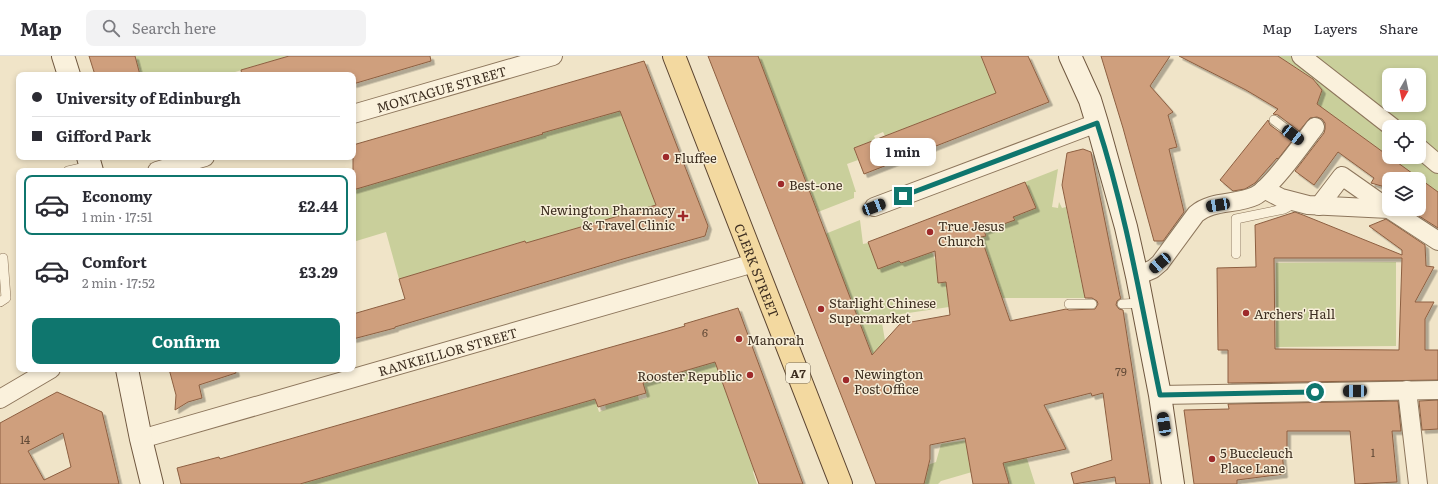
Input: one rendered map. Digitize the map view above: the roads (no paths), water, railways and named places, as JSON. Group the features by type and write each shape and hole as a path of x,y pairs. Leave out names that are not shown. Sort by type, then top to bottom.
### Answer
{"main road":[{"name":"CLERK STREET","path":"674,56 841,484"}],"street":[{"path":"63,56 67,72"},
{"name":"MONTAGUE STREET","path":"356,113 553,56"},
{"path":"1070,56 1090,100 1126,227 1137,276 1132,303 1160,395 1173,484"},
{"path":"1301,56 1383,120"},
{"path":"874,207 1097,123"},
{"path":"1137,276 1153,269 1160,263 1196,214 1201,210 1209,206 1252,197 1264,189 1315,126"},
{"path":"1426,154 1438,164"},
{"path":"167,168 195,160"},
{"path":"1319,206 1342,176 1382,204"},
{"path":"1264,189 1281,198 1295,203 1319,206 1382,209"},
{"path":"1400,216 1438,241"},
{"name":"RANKEILLOR STREET","path":"141,439 754,263"},
{"path":"0,399 46,372"},
{"path":"128,372 152,484"},
{"path":"1407,390 1418,484"},
{"path":"1160,395 1438,390"}],"lane":[{"path":"1274,120 1303,142"},
{"path":"79,168 90,165"},
{"path":"1236,254 1236,219 1284,209 1295,203"},
{"path":"0,302 6,298 3,258"},
{"path":"1069,304 1092,304"}],"place":[{"name":"Fluffee","path":"666,157"},
{"name":"Best-one","path":"781,184"},
{"name":"Newington Pharmacy & Travel Clinic","path":"683,216"},
{"name":"True Jesus Church","path":"930,232"},
{"name":"Starlight Chinese Supermarket","path":"821,309"},
{"name":"Archers' Hall","path":"1246,313"},
{"name":"Manorah","path":"739,339"},
{"name":"Rooster Republic","path":"750,375"},
{"name":"Newington Post Office","path":"846,380"},
{"name":"5 Buccleuch Place Lane","path":"1212,459"}]}
